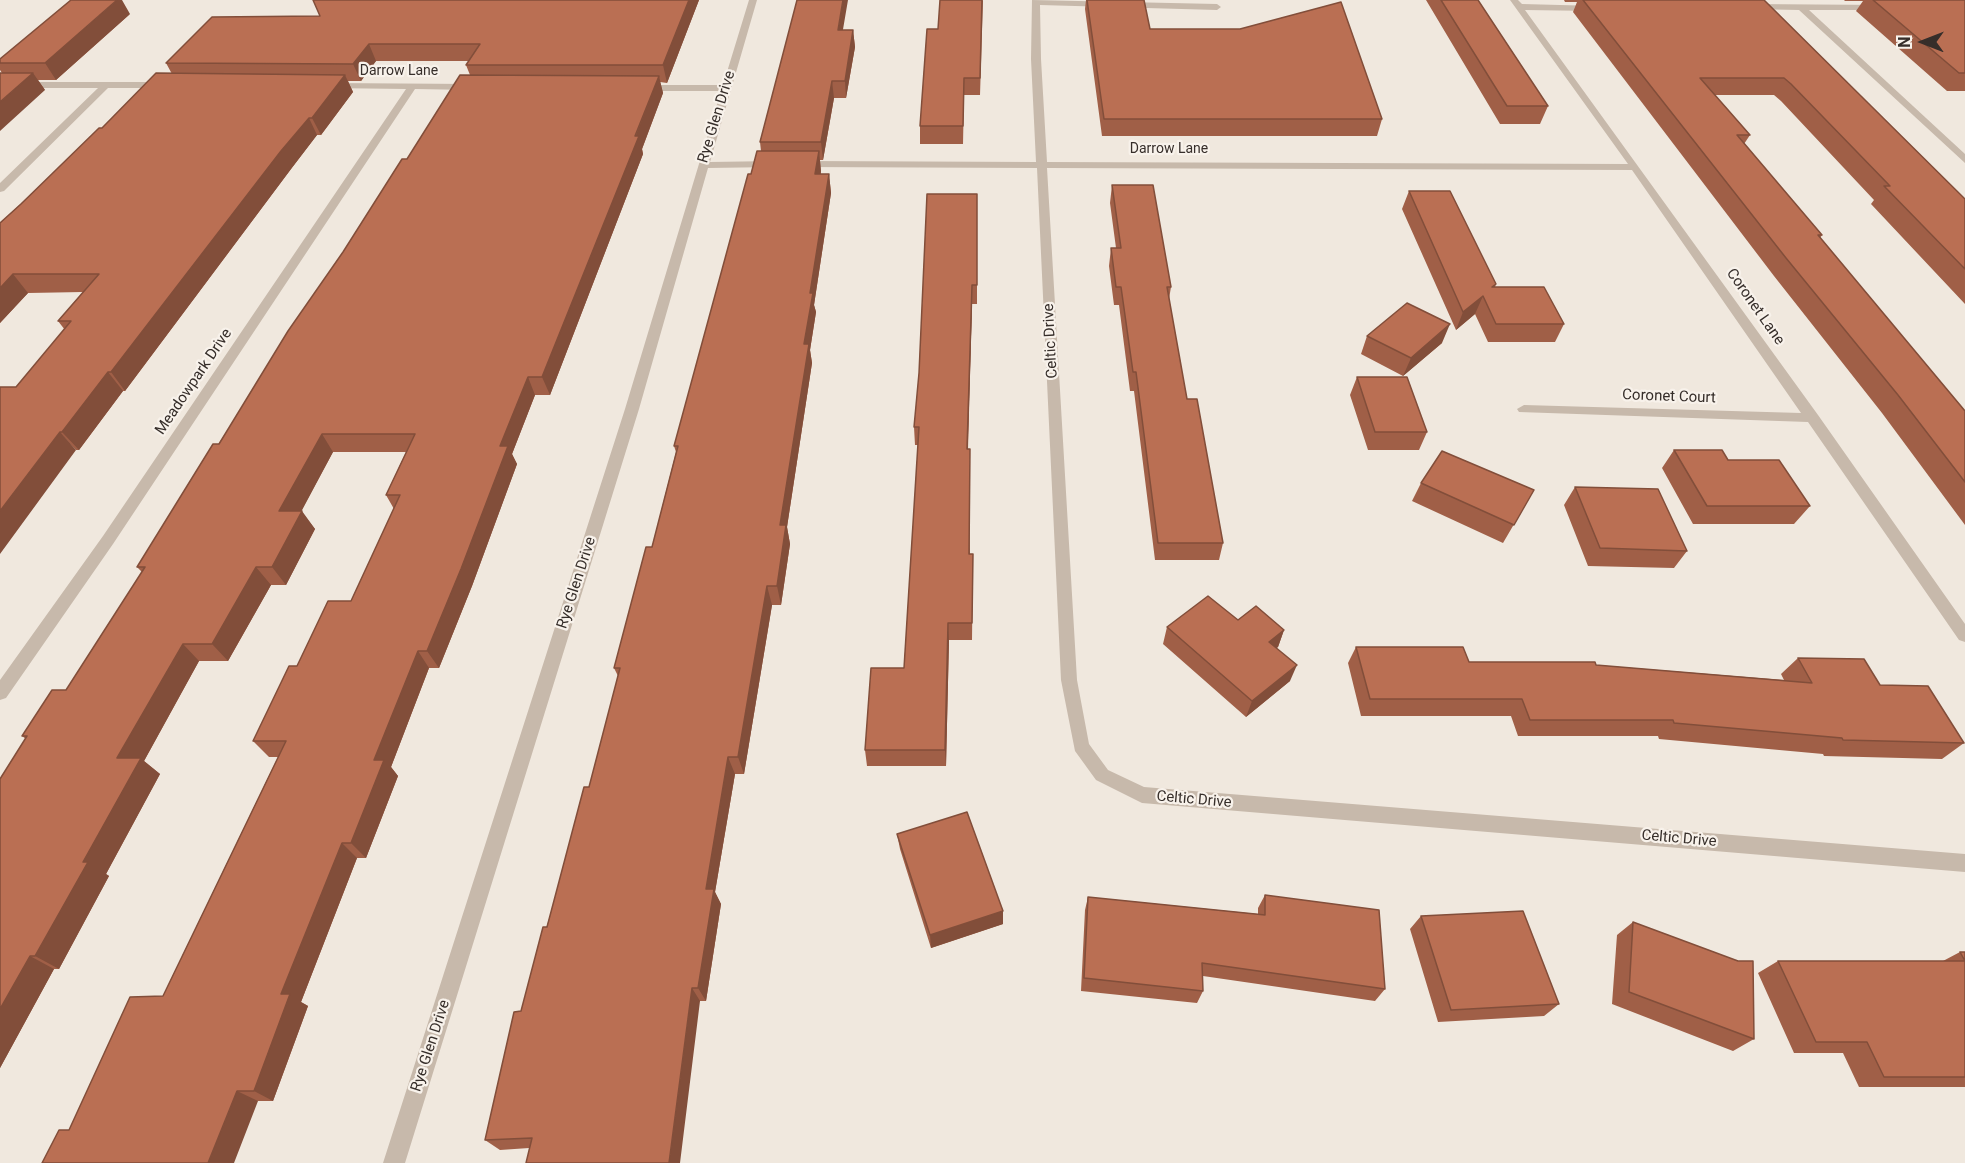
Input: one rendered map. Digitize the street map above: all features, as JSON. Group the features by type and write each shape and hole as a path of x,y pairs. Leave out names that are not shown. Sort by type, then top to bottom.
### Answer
{"street":[{"name":"Rye Glen Drive","path":"394,1163 632,409 753,0"},
{"path":"1036,1 1217,7"},
{"name":"Celtic Drive","path":"1036,1 1041,164 1069,680 1081,746 1102,775 1142,795 1965,862"},
{"path":"1517,3 1600,8"},
{"name":"Coronet Lane","path":"1517,3 1813,418 1965,636"},
{"path":"1741,8 1895,6"},
{"path":"1801,7 1965,160"},
{"path":"0,85 176,85"},
{"path":"0,189 106,85"},
{"name":"Darrow Lane","path":"318,86 482,87"},
{"name":"Meadowpark Drive","path":"0,693 115,530 413,86"},
{"path":"633,87 726,88"},
{"path":"703,165 784,164"},
{"name":"Darrow Lane","path":"796,164 1635,167"},
{"name":"Coronet Court","path":"1524,409 1813,418"}],"building":[{"path":"71,0 117,0 45,63 0,63 0,59"},
{"path":"313,0 689,0 663,65 466,65 480,44 369,44 353,64 166,63 212,17 320,16"},
{"path":"797,0 843,0 838,30 853,30 845,81 832,81 821,142 760,142"},
{"path":"940,0 982,0 980,78 964,78 963,126 920,126 927,29 938,29"},
{"path":"1087,0 1144,0 1150,29 1240,29 1341,2 1382,119 1104,119"},
{"path":"1441,0 1478,0 1548,106 1507,106"},
{"path":"1583,0 1764,0 1965,199 1965,269 1884,186 1890,186 1784,78 1700,78 1750,135 1737,135 1822,235 1818,235 1965,411 1965,482 1898,395 1786,258"},
{"path":"1873,0 1965,0 1965,73 1959,73"},
{"path":"0,73 33,73 0,102"},
{"path":"156,73 345,75 312,118 309,118 281,151 111,372 108,372 60,432 0,511 0,387 16,387 71,321 58,321 99,274 13,274 0,288 0,223 99,128 102,128"},
{"path":"460,75 659,76 635,136 639,136 542,377 528,377 500,446 508,446 461,569 427,651 418,651 374,760 384,760 351,843 342,843 281,994 290,994 254,1091 237,1091 208,1163 42,1163 59,1130 69,1130 130,997 163,996 286,741 253,741 289,666 297,666 328,601 351,601 400,495 386,495 415,434 322,434 279,511 302,511 272,567 256,567 212,644 183,644 117,758 141,758 83,862 88,862 35,956 30,956 0,1009 0,779 27,736 22,736 52,690 66,690 145,567 137,567 213,444 219,444 288,331 343,252 402,159 407,159"},
{"path":"757,151 819,151 815,174 829,174 804,344 809,344 780,525 786,525 777,586 767,586 738,757 728,757 706,889 714,889 698,988 692,988 669,1163 526,1163 532,1138 485,1140 514,1012 521,1011 543,927 547,927 584,787 589,787 620,668 614,668 646,547 652,547 678,446 674,446 748,174 751,174"},
{"path":"1112,185 1153,185 1171,287 1167,287 1187,399 1197,399 1223,543 1158,543 1136,372 1133,372 1121,287 1116,287 1111,248 1121,248"},
{"path":"1409,191 1450,191 1496,284 1492,287 1544,287 1564,324 1496,324 1483,296 1463,312"},
{"path":"927,194 977,194 977,285 972,285 967,449 970,449 969,554 973,554 972,623 948,623 945,750 865,750 871,668 904,668 919,427 914,427 919,373"},
{"path":"1407,303 1450,324 1411,358 1367,336"},
{"path":"1357,377 1407,377 1427,432 1375,432"},
{"path":"1674,450 1722,450 1728,460 1779,460 1810,506 1707,506"},
{"path":"1442,451 1534,490 1514,525 1421,483"},
{"path":"1575,487 1658,489 1687,551 1600,548"},
{"path":"1208,596 1238,620 1256,606 1284,630 1269,642 1297,665 1252,701 1167,627"},
{"path":"1356,647 1463,647 1469,662 1595,662 1596,665 1812,683 1798,658 1864,659 1880,685 1928,686 1964,743 1843,740 1842,738 1674,723 1673,720 1530,720 1522,699 1370,699"},
{"path":"967,812 1003,911 930,935 897,834"},
{"path":"1265,895 1379,910 1385,989 1202,963 1203,991 1084,978 1088,897 1265,915"},
{"path":"1523,911 1559,1004 1451,1010 1421,916"},
{"path":"1633,922 1738,961 1753,961 1754,1039 1629,992"},
{"path":"1778,961 1965,961 1965,1077 1884,1077 1867,1042 1816,1042"}]}
